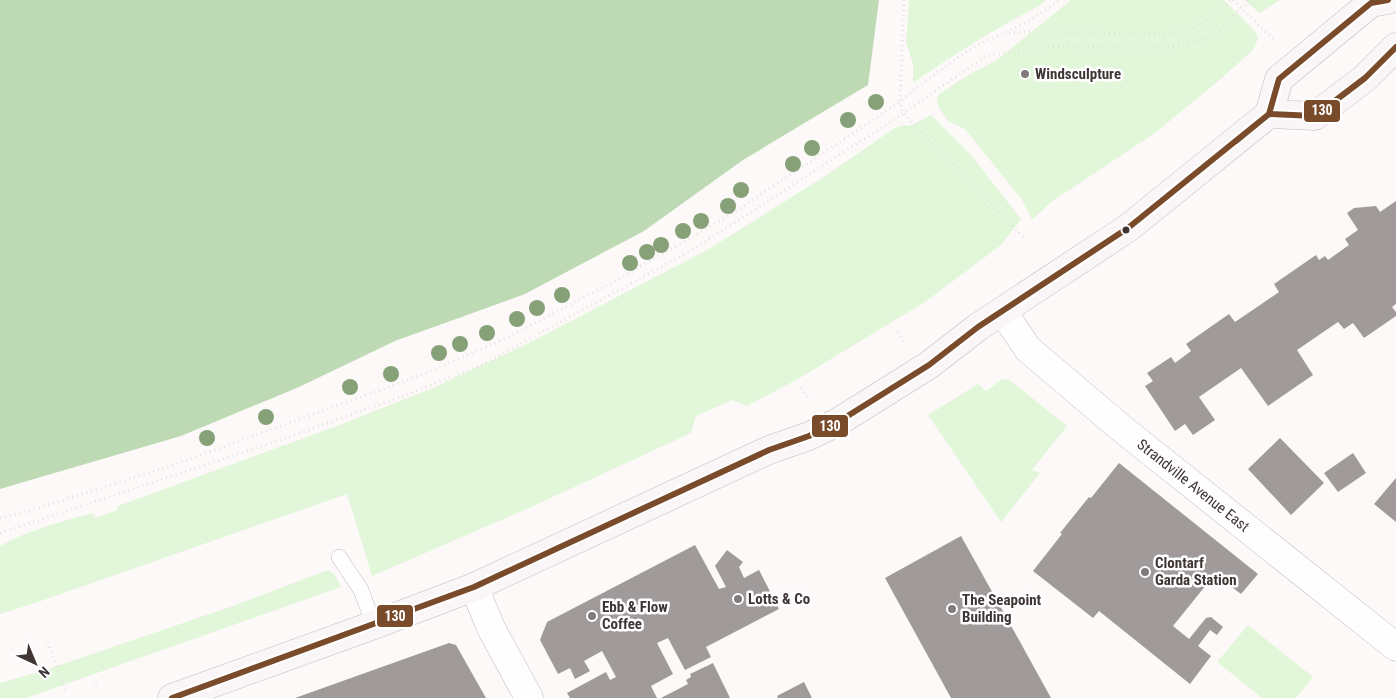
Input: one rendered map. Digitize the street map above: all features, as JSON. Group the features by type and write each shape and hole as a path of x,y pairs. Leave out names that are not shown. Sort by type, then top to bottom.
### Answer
{"main road":[{"path":"172,698 474,587 769,450 809,436 838,422 929,365 978,327 1004,312 1128,228 1269,114 1280,80 1371,3 1388,0"},
{"path":"1269,114 1315,116 1365,78 1396,47"}],"street":[{"name":"Strandville Avenue East","path":"1004,312 1028,349 1035,355 1121,428 1396,647"},
{"path":"474,587 491,628 529,698"}],"lane":[{"path":"339,558 361,590 374,625"}],"path":[{"path":"904,0 900,102 903,113 1026,240"},
{"path":"0,518 28,511 193,458 424,374 506,338 606,286 722,220 900,102 917,87 973,47 1006,34 1060,0"},
{"path":"1006,34 1028,32 1090,34 1172,33 1189,29 1203,22 1232,0 1273,39"},
{"path":"0,533 280,440 403,396 482,365 692,250 903,113 986,56 1047,46 1144,48 1172,47 1196,42 1222,27 1249,0"},
{"path":"48,642 66,692"},
{"path":"96,682 97,687"}],"shaded area":[{"path":"0,0 879,0 868,85 743,160 644,231 525,294 395,341 299,387 181,436 0,489"},
{"path":"909,0 1046,0 1039,6 959,52 913,83 913,64 906,42"},
{"path":"1071,0 1224,0 1254,30 1258,37 1252,51 1155,133 1051,202 1032,220 1022,200 965,129 948,121 938,106 937,98 939,94 960,80 998,59"},
{"path":"1244,0 1280,0 1260,13"},
{"path":"931,115 972,156 1021,219 1001,245 925,302 798,379 747,406 732,400 696,416 691,433 527,509 372,576 347,494 0,614 0,546 11,540 33,531 92,513 96,518 117,510 118,506 337,426 433,388 529,343 709,249 822,178 895,128 903,125 910,126"},
{"path":"1005,379 1011,381 1067,426 1032,470 1040,473 1001,522 928,415 978,384 986,391"},
{"path":"328,570 335,575 341,587 26,698 0,698 0,683 45,670 233,606"},
{"path":"1248,625 1313,677 1296,698 1262,698 1217,662"}],"building":[{"path":"1396,201 1396,304 1392,307 1396,312 1396,316 1364,338 1353,323 1344,329 1338,322 1297,350 1313,375 1268,406 1241,368 1199,397 1215,420 1193,435 1185,424 1175,431 1145,386 1153,381 1147,373 1171,357 1175,363 1191,351 1186,344 1229,314 1235,322 1279,292 1274,284 1316,255 1319,260 1325,256 1328,260 1349,245 1345,239 1358,230 1347,213 1354,208 1376,206 1380,212"},
{"path":"1280,438 1324,483 1291,515 1248,469"},
{"path":"1353,453 1366,473 1338,492 1324,473"},
{"name":"Clontarf Garda Station","path":"1119,463 1258,574 1241,594 1215,574 1173,626 1189,639 1206,618 1211,617 1223,627 1217,635 1210,630 1198,646 1211,656 1190,684 1099,611 1093,618 1033,571 1062,534 1060,533"},
{"path":"1396,478 1396,522 1374,504"},
{"name":"The Seapoint Building","path":"961,536 1051,698 951,698 885,578"},
{"path":"695,545 719,589 726,587 715,566 727,550 743,562 739,567 744,578 759,570 779,609 706,647 711,657 685,670 668,638 657,643 673,674 651,686 657,698 570,698 567,693 606,672 610,680 616,677 602,651 584,661 590,671 575,679 570,668 558,674 540,640 547,622"},
{"path":"449,643 456,645 486,698 295,698"},
{"path":"713,663 730,698 661,698 688,684 686,680 691,677 690,674"},
{"path":"804,682 812,698 778,698 777,696"}],"transit line":[{"name":"130","path":"172,698 474,587 769,450 809,436 838,422 929,365 978,327 1128,228 1269,114 1279,79 1371,3 1388,0"},
{"name":"130","path":"1236,141 1269,114 1315,116 1365,78 1396,47"}],"place":[{"name":"Windsculpture","path":"1025,74"},
{"name":"Clontarf Garda Station","path":"1145,572"},
{"name":"Lotts & Co","path":"738,599"},
{"name":"The Seapoint Building","path":"952,609"},
{"name":"Ebb & Flow Coffee","path":"592,616"}]}
